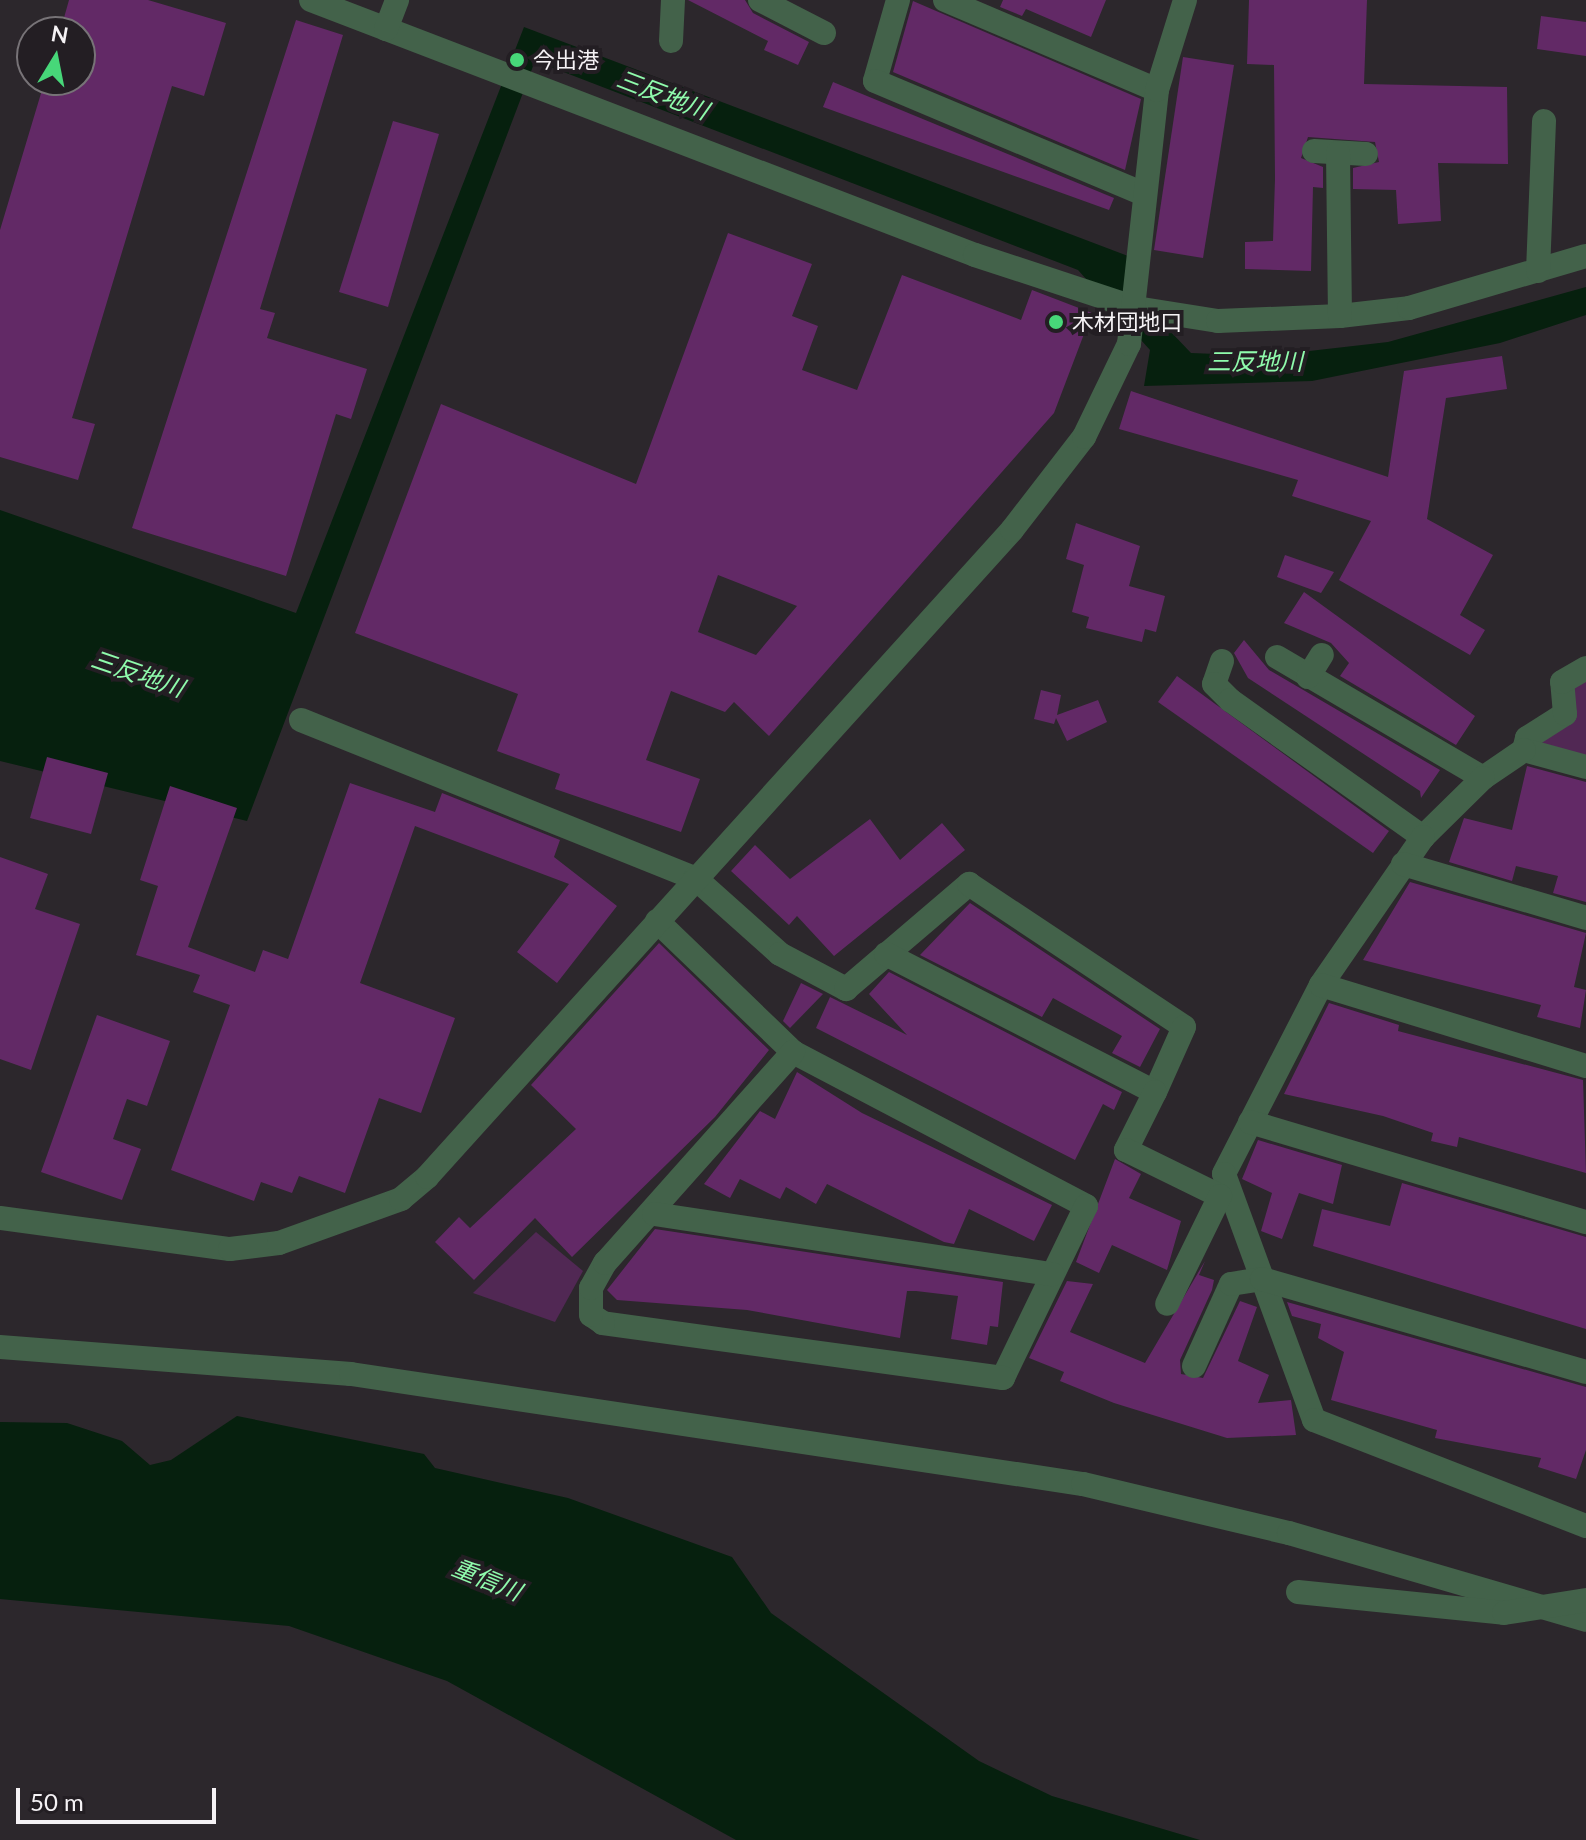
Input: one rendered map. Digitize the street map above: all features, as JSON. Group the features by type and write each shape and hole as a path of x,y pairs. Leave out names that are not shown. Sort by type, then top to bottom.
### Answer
{"street":[{"path":"311,0 975,255 1136,308 1218,321 1340,316 1409,308 1586,256"},
{"path":"386,29 397,0"},
{"path":"671,41 673,0"},
{"path":"898,0 875,81 1144,194"},
{"path":"945,0 1157,90"},
{"path":"0,1218 230,1249 279,1243 401,1199 657,921 1055,478 1120,369 1136,308 1144,194 1157,90 1185,0"},
{"path":"764,1 824,33"},
{"path":"1538,271 1544,121"},
{"path":"1340,316 1326,152 1366,154"},
{"path":"1308,677 1322,655"},
{"path":"1277,657 1483,778"},
{"path":"1222,661 1214,684 1230,700 1423,837"},
{"path":"1586,668 1562,682 1565,714 1527,738 1524,750 1483,778 1423,837 1403,864 1321,985 1224,1174 1225,1194 1262,1279 1314,1420 1586,1526"},
{"path":"301,720 695,878 780,954 846,989 969,884 1184,1027 1126,1150 1225,1194"},
{"path":"1524,750 1586,767"},
{"path":"1403,864 1586,918"},
{"path":"657,921 793,1052 1086,1206 1003,1378 603,1323 591,1315 591,1288 793,1052"},
{"path":"886,954 1155,1092"},
{"path":"1321,985 1586,1066"},
{"path":"1250,1122 1586,1222"},
{"path":"1167,1304 1225,1194"},
{"path":"654,1214 1053,1274"},
{"path":"1194,1366 1231,1284 1262,1279 1586,1372"},
{"path":"0,1347 381,1378 1083,1484 1289,1533 1586,1620"},
{"path":"1298,1592 1504,1613 1586,1600"}],"shaded area":[{"path":"1586,680 1586,761 1538,741 1568,688"},
{"path":"536,1232 583,1271 555,1322 473,1293"}],"water":[{"name":"三反地川","path":"524,27 1128,256 1125,284 1191,353 1266,356 1388,342 1586,287 1586,315 1500,343 1312,381 1144,386 1150,350 1078,270 535,61 247,821 0,761 0,510 296,613"},
{"name":"重信川","path":"237,1416 424,1454 435,1468 568,1498 732,1557 771,1613 979,1761 1052,1796 1200,1840 736,1840 447,1681 289,1626 0,1599 0,1422 67,1423 122,1441 150,1465 171,1460"}],"building":[{"path":"69,0 148,0 226,23 204,96 172,86 72,418 95,424 78,480 0,457 0,230 40,96 96,96 96,16 64,16"},
{"path":"688,0 745,0 753,13 809,42 798,65 764,50 768,41"},
{"path":"1003,0 1106,0 1091,37 1026,9 1022,16 1000,7"},
{"path":"1249,0 1367,0 1364,84 1507,87 1508,164 1438,163 1441,221 1398,224 1396,190 1353,189 1353,168 1379,162 1375,142 1308,137 1301,158 1323,167 1323,188 1313,187 1311,271 1245,269 1245,242 1273,241 1275,179 1274,65 1247,64"},
{"path":"913,1 1141,99 1125,170 893,72"},
{"path":"1541,16 1586,22 1586,56 1537,49"},
{"path":"296,20 343,35 260,309 275,313 267,338 367,369 351,419 336,414 286,576 132,528"},
{"path":"1183,57 1234,65 1203,258 1154,250"},
{"path":"833,82 1114,198 1109,210 823,107"},
{"path":"393,121 439,134 388,307 339,292"},
{"path":"728,233 812,264 792,316 818,326 802,370 857,390 902,275 1021,320 1032,290 1092,313 1054,413 769,736 734,702 725,712 671,691 646,760 700,779 681,832 555,789 560,774 497,751 518,694 355,633 441,404 636,484","holes":["718,575 797,606 756,655 698,632"]},
{"path":"1502,356 1507,389 1446,398 1427,519 1493,555 1460,615 1485,630 1470,655 1339,580 1371,521 1292,496 1298,480 1119,429 1131,391 1388,477 1404,371"},
{"path":"1076,523 1140,546 1129,586 1165,596 1156,632 1145,629 1142,642 1086,628 1089,617 1072,612 1084,565 1066,559"},
{"path":"1285,555 1334,572 1321,593 1277,577"},
{"path":"1304,592 1475,716 1456,745 1340,676 1349,663 1331,643 1284,623"},
{"path":"1244,640 1269,670 1440,770 1421,798 1420,791 1248,678 1234,653"},
{"path":"1177,676 1389,831 1373,853 1158,702"},
{"path":"1041,690 1061,695 1057,715 1098,700 1107,722 1067,741 1056,718 1054,724 1034,719"},
{"path":"47,757 108,773 91,834 30,818"},
{"path":"1527,766 1586,782 1586,902 1553,893 1558,876 1516,866 1512,881 1449,862 1464,818 1512,830"},
{"path":"350,783 435,812 442,793 560,840 554,857 617,906 557,983 517,952 569,884 415,826 360,983 455,1018 421,1113 379,1098 345,1193 299,1176 292,1193 261,1182 254,1201 171,1170 230,1005 193,992 200,975 136,955 158,886 140,880 170,786 237,808 188,947 255,972 263,950 288,959"},
{"path":"870,819 900,860 942,823 965,850 834,956 797,916 789,925 731,871 755,845 790,879"},
{"path":"0,857 48,874 35,909 80,924 31,1070 0,1059"},
{"path":"1410,882 1586,933 1574,987 1586,990 1580,1028 1537,1017 1541,1005 1363,960"},
{"path":"970,903 1160,1029 1140,1067 1112,1053 1122,1036 1053,998 1042,1017 920,955"},
{"path":"659,943 769,1050 715,1117 572,1257 535,1218 474,1280 435,1242 459,1217 470,1228 576,1129 531,1085"},
{"path":"889,972 1122,1092 1114,1110 1103,1104 1075,1160 816,1028 830,997 907,1035 869,994"},
{"path":"801,983 823,994 790,1028 783,1021"},
{"path":"1329,1003 1399,1025 1398,1031 1583,1080 1586,1173 1459,1137 1457,1147 1431,1141 1433,1133 1383,1116 1284,1094"},
{"path":"97,1015 170,1041 147,1106 127,1099 113,1139 141,1149 122,1200 41,1172"},
{"path":"797,1072 862,1113 1052,1205 1034,1241 969,1209 954,1244 944,1242 827,1184 816,1204 786,1187 780,1199 740,1179 730,1198 704,1184 760,1111 775,1119"},
{"path":"1258,1140 1342,1165 1333,1204 1299,1193 1282,1239 1261,1231 1272,1193 1242,1179"},
{"path":"1115,1159 1141,1174 1129,1198 1181,1221 1167,1270 1112,1245 1099,1273 1076,1262"},
{"path":"1402,1183 1586,1237 1586,1329 1313,1246 1322,1209 1390,1226"},
{"path":"655,1229 1003,1282 998,1327 990,1326 987,1345 951,1339 958,1296 916,1291 907,1291 900,1338 747,1310 617,1300 607,1290"},
{"path":"1205,1261 1199,1275 1214,1280 1212,1290 1180,1360 1181,1374 1203,1378 1240,1301 1257,1307 1238,1361 1269,1375 1258,1403 1291,1400 1296,1435 1227,1438 1114,1403 1060,1381 1064,1372 1029,1358 1067,1281 1093,1284 1070,1332 1145,1363"},
{"path":"1287,1302 1586,1387 1586,1450 1576,1479 1538,1467 1541,1458 1435,1438 1437,1430 1331,1400 1344,1352 1318,1338 1321,1324 1292,1316"}],"place":[{"name":"今出港","path":"517,60"},
{"name":"木材団地口","path":"1056,322"}]}
